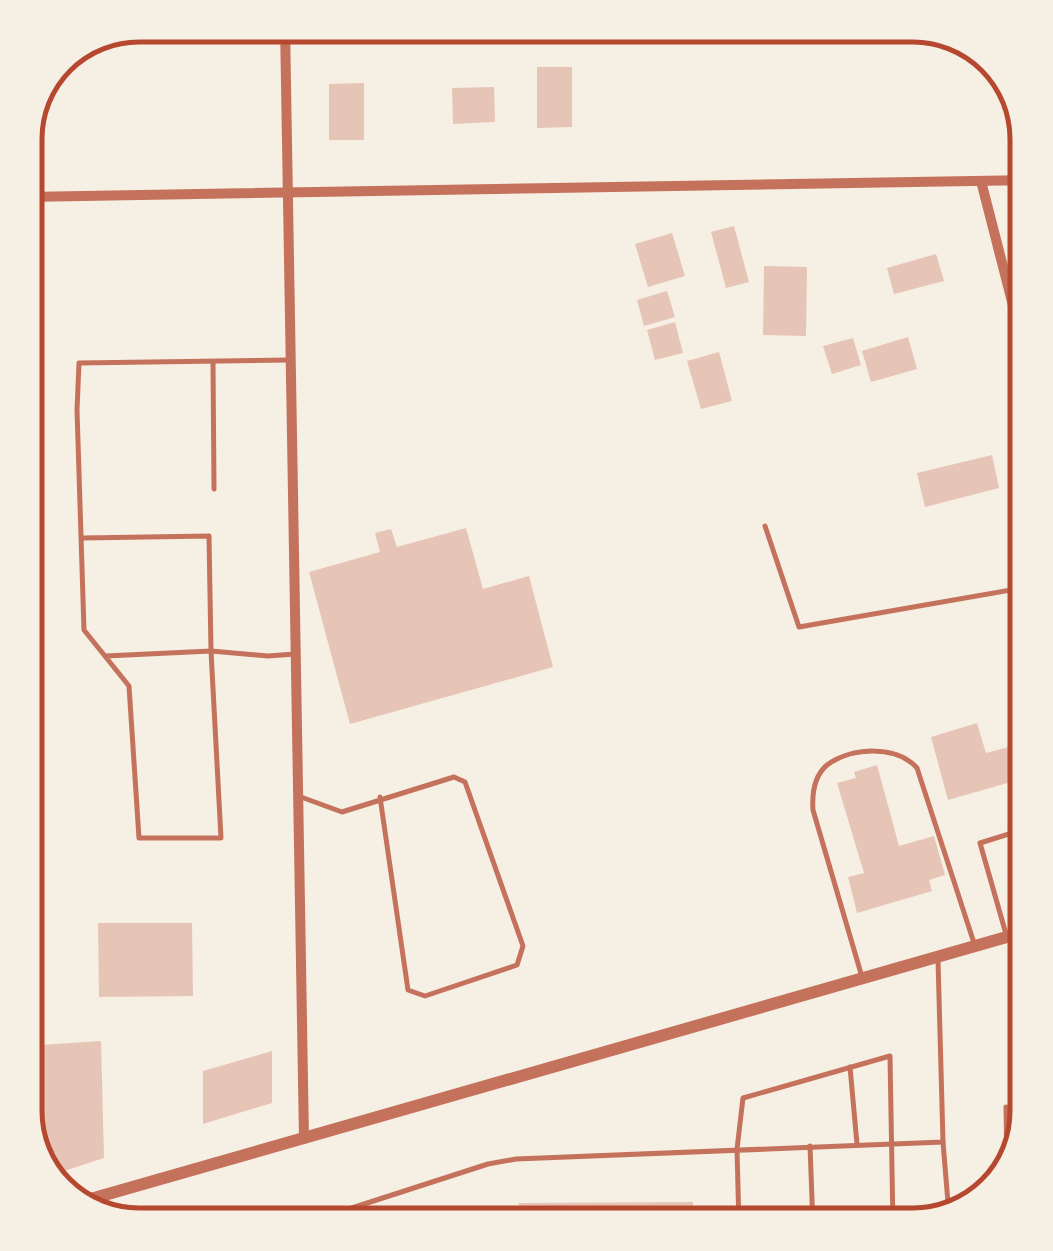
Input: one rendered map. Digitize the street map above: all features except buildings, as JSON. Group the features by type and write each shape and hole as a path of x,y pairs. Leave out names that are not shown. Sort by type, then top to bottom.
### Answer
{"street":[{"path":"284,42 304,1139"},
{"path":"981,180 1011,297"},
{"path":"43,197 1011,180"},
{"path":"97,1199 1011,935"}],"lane":[{"path":"82,538 209,536 222,838 139,838 129,686 84,630 82,538 79,363 291,360"},
{"path":"213,362 214,488"},
{"path":"765,526 799,627 1011,590"},
{"path":"106,656 211,651 296,654"},
{"path":"862,978 813,810 812,793 826,766 849,756 872,751 890,753 908,758 917,768 975,946"},
{"path":"298,796 342,812 380,797 454,776 465,782 523,946 517,965 426,996 408,990 380,797"},
{"path":"1007,936 980,843 1011,833"},
{"path":"938,956 948,1202"},
{"path":"740,1208 738,1149 743,1098 890,1056 893,1208"},
{"path":"850,1067 858,1145"},
{"path":"1006,1107 1006,1139"},
{"path":"352,1208 488,1164 516,1159 943,1142"},
{"path":"810,1146 812,1208"}]}
